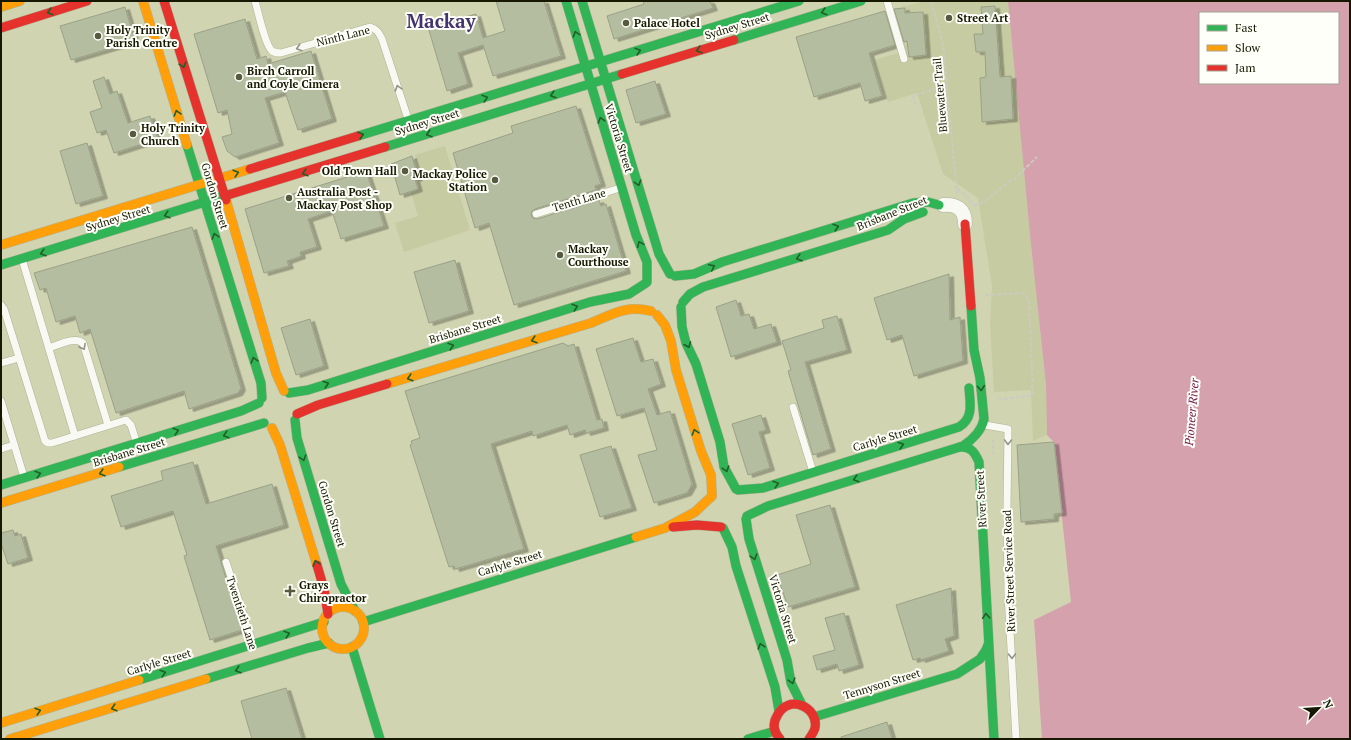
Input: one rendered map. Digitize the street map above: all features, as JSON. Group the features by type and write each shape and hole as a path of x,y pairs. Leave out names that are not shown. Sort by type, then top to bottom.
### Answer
{"street":[{"path":"1,7 20,1"},
{"path":"1,28 87,1"},
{"name":"Gordon Street","path":"143,1 205,204 276,373 286,392"},
{"name":"Gordon Street","path":"164,1 225,198 261,383 261,400"},
{"name":"Victoria Street","path":"566,1 637,238 646,258 647,282"},
{"name":"Victoria Street","path":"582,1 659,254 672,275"},
{"name":"Sydney Street","path":"1,266 225,198 586,67 799,1"},
{"name":"Sydney Street","path":"1,244 199,184 606,79 861,1"},
{"name":"Brisbane Street","path":"672,275 694,275 722,262 920,202 931,202 941,205"},
{"path":"722,527 736,527 747,517 768,506 957,448 969,442 978,432 984,416 980,378 974,350 964,213 959,207 954,205 941,205"},
{"name":"Brisbane Street","path":"682,304 693,292 707,285 888,230 911,216 934,210 941,205"},
{"path":"889,211 894,215 896,220 895,225"},
{"path":"747,517 748,502 745,496 737,490 724,467 720,442 696,364 686,342 682,321 683,287 672,275 659,273 651,277 647,282 645,298 654,313 665,325 671,341 676,370 701,451 711,475 712,497 710,514 722,527 732,547 736,566 764,657 775,687 779,711"},
{"name":"Brisbane Street","path":"286,392 310,390 590,302 628,294 635,291 647,282"},
{"path":"268,426 278,430 290,425 296,417 318,405 590,323 628,308 636,307 662,316 671,315 682,304"},
{"name":"Carlyle Street","path":"737,490 761,489 962,426 969,418 970,413 970,388 974,350"},
{"path":"296,417 296,402 293,397 286,392 272,391 266,394 261,400 259,414 280,445 324,589 326,618 324,633 329,643 346,649 352,647 361,639 364,628 363,622 355,611 344,607 338,608 326,618"},
{"name":"Brisbane Street","path":"1,503 139,452 241,411 261,400"},
{"name":"Gordon Street","path":"296,417 296,438 341,584 355,611"},
{"name":"Brisbane Street","path":"1,485 24,478 139,452 268,426"},
{"path":"948,431 955,432 958,437 959,443 957,448"},
{"name":"River Street","path":"957,448 964,446 972,450 979,462 990,688 994,739"},
{"path":"712,497 723,489 737,490"},
{"name":"Carlyle Street","path":"363,622 665,528 694,512 712,497"},
{"name":"Victoria Street","path":"747,517 749,539 786,660 791,682 802,705 807,708 814,717"},
{"name":"Carlyle Street","path":"665,528 697,525 722,527"},
{"name":"Carlyle Street","path":"10,739 256,654 326,618"},
{"name":"Carlyle Street","path":"1,723 256,654 308,648 329,643"},
{"name":"Tennyson Street","path":"814,717 956,674 977,662 985,654 988,645"},
{"path":"352,647 380,739"},
{"name":"Tennyson Street","path":"956,674 977,676 987,681 990,688"},
{"path":"780,739 775,731 774,720 779,711 790,704 802,705"},
{"path":"810,739 815,730 816,724 814,717"},
{"path":"748,739 775,731"}],"lane":[{"name":"Ninth Lane","path":"255,1 268,45 273,52 276,53 281,54 370,27 375,29 382,39 412,130"},
{"path":"887,1 904,59"},
{"name":"Tenth Lane","path":"536,214 622,187"},
{"path":"22,259 75,436"},
{"path":"1,305 4,309 45,441 52,443 126,420 129,422 139,452"},
{"path":"49,348 74,340 80,341 83,344 108,425"},
{"path":"1,363 19,358"},
{"path":"1,401 24,478"},
{"path":"793,407 814,472"},
{"name":"River Street Service Road","path":"982,424 1008,429 1008,594 1016,739"},
{"path":"1,449 14,445"},
{"name":"Twentieth Lane","path":"226,562 256,654"}],"path":[{"name":"Bluewater Trail","path":"931,1 943,45 957,188"},
{"path":"916,105 913,96 938,88"},
{"path":"973,206 985,201 1013,180 1037,157"},
{"path":"985,295 1024,293 1029,300 1033,395 996,400"}],"green space":[{"path":"926,1 1008,1 1046,385 1047,435 1033,441 1031,390 994,392 990,324 992,286 978,198 943,174 917,93 888,102 875,60 905,51 893,9"},
{"path":"445,146 470,230 404,252 395,223 418,216 411,192 418,189 415,179 421,177 415,155"}],"water":[{"name":"Pioneer River","path":"1008,1 1350,1 1350,739 1042,739 1034,620 1071,602 1054,442 1047,435 1046,385"}],"building":[{"path":"496,1 544,1 561,56 493,76 483,45 458,53 468,84 447,91 428,27 476,14 483,38 505,31"},
{"path":"643,1 710,1 713,8 614,39 607,16 644,4"},
{"path":"995,6 1000,77 1011,76 1013,119 982,122 980,78 986,77 985,52 976,52 974,34 983,34 981,7"},
{"path":"125,7 135,41 71,60 60,26"},
{"path":"905,8 905,13 923,12 926,55 909,57 907,41 904,42 894,9"},
{"path":"885,11 895,45 869,53 882,96 865,101 860,83 814,97 796,37"},
{"path":"245,19 257,59 266,56 268,64 311,51 332,119 298,130 285,92 265,98 279,143 235,157 227,151 222,137 232,134 227,110 218,113 194,34"},
{"path":"104,77 110,94 117,91 128,123 150,116 158,139 114,153 106,130 97,133 90,112 102,108 93,81"},
{"path":"655,81 666,114 636,123 626,90"},
{"path":"576,106 601,184 595,186 596,190 535,209 532,211 531,215 533,218 537,219 599,200 601,206 606,204 626,271 514,305 489,223 475,228 453,153 513,133 511,126"},
{"path":"87,143 103,196 76,204 60,151"},
{"name":"Old Town Hall","path":"412,156 418,178 415,179 418,189 400,195 391,164"},
{"path":"366,171 384,226 341,239 332,211 308,219 317,247 300,252 301,256 287,261 289,266 264,273 245,209"},
{"path":"192,227 241,388 238,393 189,409 184,391 116,413 90,329 80,333 75,316 56,322 46,288 40,290 34,273"},
{"path":"455,260 469,311 429,323 414,272"},
{"path":"949,274 950,320 960,317 963,361 914,376 902,335 887,340 874,298"},
{"path":"736,300 741,316 749,314 754,329 771,324 777,342 731,357 716,307"},
{"path":"837,316 847,350 805,362 831,449 813,455 788,371 791,370 782,341 824,328 822,320"},
{"path":"310,319 324,366 296,375 281,328"},
{"path":"633,338 641,362 653,359 661,384 648,389 657,415 670,411 692,484 687,493 654,503 638,455 657,450 644,408 617,416 596,349"},
{"path":"563,343 568,346 574,344 597,420 602,419 604,428 586,433 585,430 570,435 567,425 533,436 532,431 491,444 524,549 455,569 454,566 449,567 410,445 412,444 411,441 420,438 405,391"},
{"path":"761,415 766,430 759,432 770,468 748,475 732,424"},
{"path":"1054,442 1062,513 1054,514 1054,519 1021,522 1017,445"},
{"path":"611,446 632,508 600,517 580,455"},
{"path":"193,462 206,504 272,484 284,525 216,546 242,630 210,640 184,556 187,555 173,511 121,527 111,496 163,480 161,471"},
{"path":"830,505 855,587 788,607 777,575 811,564 796,515"},
{"path":"13,530 15,536 21,534 28,558 8,564 1,543 1,533"},
{"path":"951,588 954,636 945,639 949,651 921,660 920,658 913,660 896,605"},
{"path":"844,613 859,665 839,671 837,664 817,670 813,656 835,650 825,618"},
{"path":"286,688 302,739 252,739 241,701"},
{"path":"887,722 892,739 841,739 841,737"}],"traffic: fast":[{"path":"566,1 636,235 647,262 647,282"},
{"path":"582,1 659,254 670,274"},
{"path":"358,136 799,1"},
{"path":"734,40 861,1"},
{"path":"385,147 622,74"},
{"path":"187,145 261,383 262,398"},
{"path":"1,265 231,194"},
{"path":"675,276 694,274 722,262 913,203 928,202 939,205"},
{"path":"683,302 690,294 703,287 888,230 904,219 923,212"},
{"path":"289,393 308,390 590,302 629,294 646,283"},
{"path":"747,516 768,506 963,446 970,441 979,431 984,419 980,378 974,350 971,306"},
{"path":"681,307 682,327 686,343 696,364 720,442 724,467 736,489"},
{"path":"738,490 763,488 959,427 964,423 969,415 969,388"},
{"path":"1,485 241,411 259,403"},
{"path":"295,420 297,438 341,584 355,611"},
{"path":"119,467 264,423"},
{"path":"960,447 970,449 979,462 994,739"},
{"path":"746,519 749,539 787,660 791,683 802,705"},
{"path":"723,528 732,547 736,566 775,687 779,711"},
{"path":"363,622 636,537"},
{"path":"139,680 324,622"},
{"path":"206,679 329,643"},
{"path":"814,717 957,674 980,659 988,645"},
{"path":"352,647 380,739"},
{"path":"748,739 775,731"}],"traffic: slow":[{"path":"1,7 20,1"},
{"path":"143,1 187,145"},
{"path":"1,245 250,169"},
{"path":"226,200 276,373 284,391"},
{"path":"387,384 591,323 620,311 634,309 651,311"},
{"path":"657,315 665,325 671,341 676,370 701,451 711,475 712,496"},
{"path":"272,428 280,445 317,565"},
{"path":"1,503 119,467"},
{"path":"636,537 665,528 695,512 711,497"},
{"path":"343,607 358,613 364,628 358,643 343,649 328,643 322,628 328,613 343,607"},
{"path":"10,739 206,679"},
{"path":"1,723 139,680"}],"traffic: jam":[{"path":"1,28 87,1"},
{"path":"164,1 226,200"},
{"path":"622,74 734,40"},
{"path":"250,169 358,136"},
{"path":"231,194 385,147"},
{"path":"965,224 971,306"},
{"path":"297,414 318,405 387,384"},
{"path":"673,527 697,525 721,527"},
{"path":"317,565 324,589 328,614"},
{"path":"780,739 774,728 775,719 782,709 788,705 795,704 808,709 815,721 815,729 809,739"}],"place":[{"name":"Street Art","path":"949,18"},
{"name":"Palace Hotel","path":"626,23"},
{"name":"Holy Trinity Parish Centre","path":"98,36"},
{"name":"Birch Carroll and Coyle Cimera","path":"239,77"},
{"name":"Holy Trinity Church","path":"133,134"},
{"name":"Old Town Hall","path":"405,171"},
{"name":"Mackay Police Station","path":"495,180"},
{"name":"Australia Post - Mackay Post Shop","path":"289,198"},
{"name":"Mackay Courthouse","path":"560,255"},
{"name":"Grays Chiropractor","path":"290,591"}],"district":[{"name":"Mackay","path":"441,21"}]}
